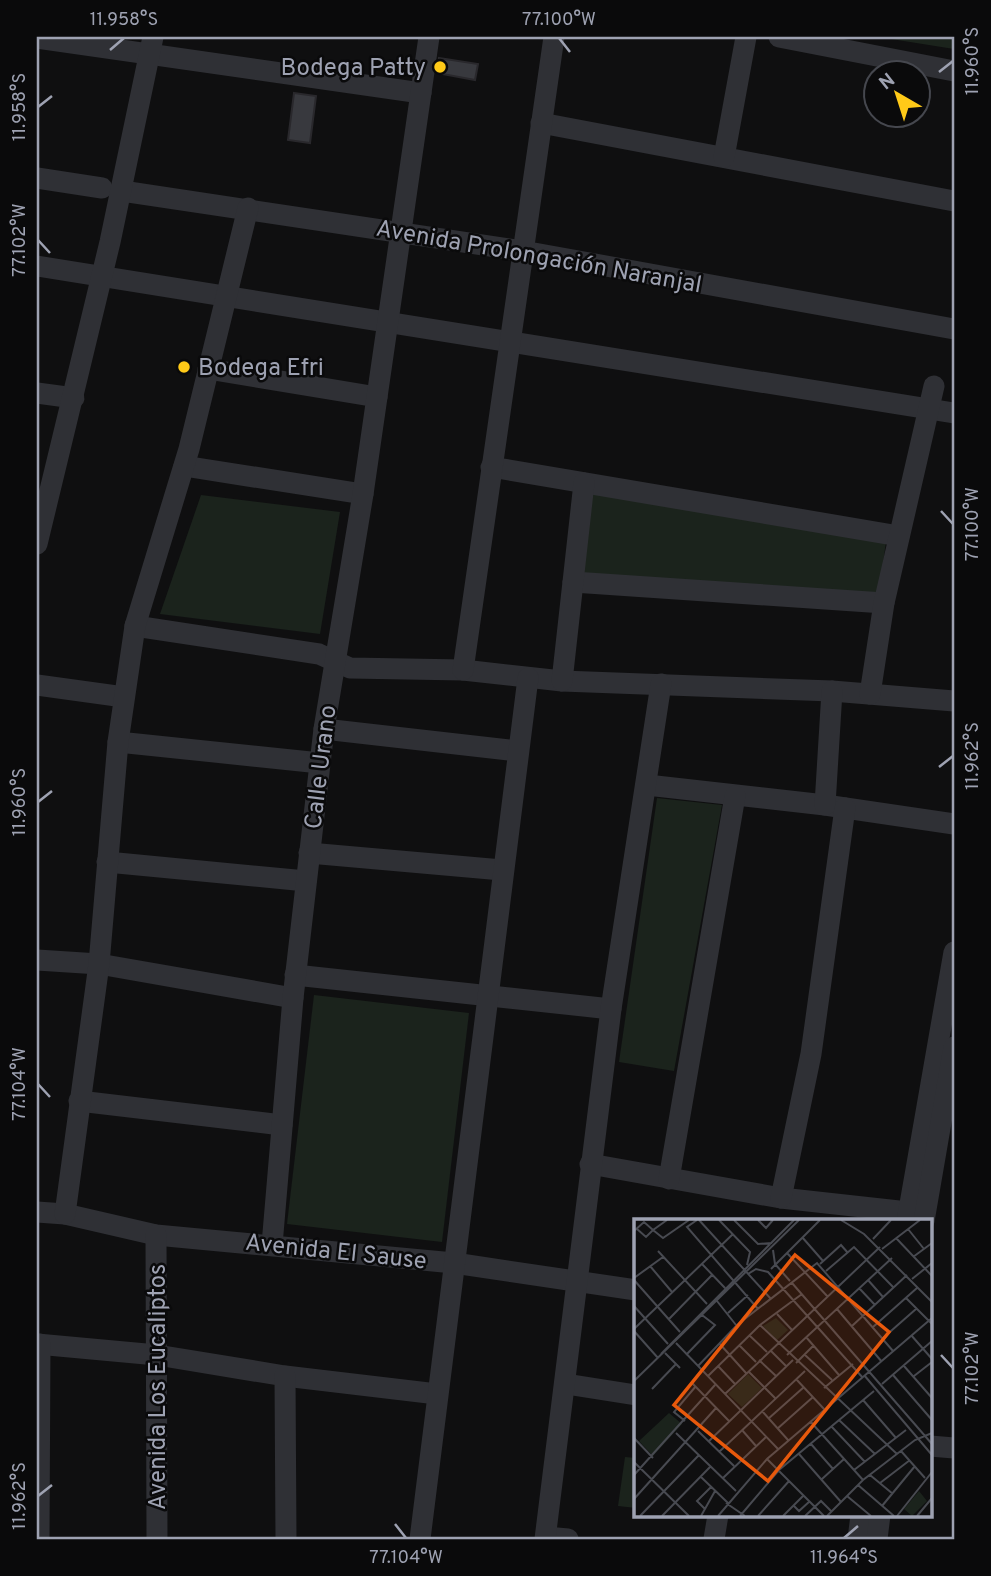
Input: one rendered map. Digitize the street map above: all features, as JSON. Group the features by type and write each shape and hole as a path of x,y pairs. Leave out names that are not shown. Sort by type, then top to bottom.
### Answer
{"street":[{"name":"Calle Urano","path":"272,1245 295,975 324,729 363,494 390,291 429,37"},
{"path":"463,670 508,342 554,37"},
{"path":"724,157 746,37"},
{"path":"779,37 863,45 954,71"},
{"path":"37,38 151,45 421,93"},
{"path":"38,533 74,398 110,242 112,189 151,45"},
{"path":"541,122 954,201"},
{"name":"Avenida Prolongación Naranjal","path":"37,178 523,251 954,329"},
{"path":"65,1214 99,964 118,742 135,626 184,466 248,208"},
{"path":"37,266 954,413"},
{"path":"208,369 377,397"},
{"path":"870,694 884,603 934,386"},
{"path":"37,393 74,398"},
{"path":"184,466 363,494"},
{"path":"491,467 899,536"},
{"path":"562,681 584,483"},
{"path":"573,582 884,603"},
{"path":"135,626 319,654 351,668 463,670 562,681 832,691 954,701"},
{"path":"420,1539 528,678"},
{"path":"568,1539 546,1538 590,1164 661,684"},
{"path":"37,685 124,697"},
{"path":"781,1198 811,1054 835,806 832,691"},
{"path":"324,729 519,751"},
{"path":"118,742 320,763"},
{"path":"647,785 835,806 954,824"},
{"path":"669,1179 735,796"},
{"path":"309,853 502,870"},
{"path":"107,862 306,881"},
{"path":"913,1218 954,953"},
{"path":"37,960 99,964 293,998"},
{"path":"295,975 487,998 611,1009"},
{"path":"913,1218 954,1047"},
{"path":"79,1101 282,1125"},
{"path":"590,1164 913,1218"},
{"name":"Avenida El Sause","path":"37,1212 65,1214 156,1235 453,1263 634,1290"},
{"name":"Avenida Los Eucaliptos","path":"156,1235 157,1539"},
{"path":"39,1539 39,1344 157,1355 285,1376 438,1394"},
{"path":"285,1376 286,1539"},
{"path":"566,1384 634,1395"},
{"path":"932,1446 954,1448"},
{"path":"714,1539 718,1516"},
{"path":"858,1539 861,1516"},
{"path":"877,1539 880,1516"}],"shaded area":[{"path":"954,37 954,49 885,38"},
{"path":"590,493 886,541 879,595 582,574"},
{"path":"201,495 340,512 320,634 160,614"},
{"path":"657,798 722,805 674,1071 619,1062"},
{"path":"314,995 469,1013 442,1242 287,1224"},
{"path":"625,1457 634,1458 634,1508 618,1506"}],"building":[{"path":"439,58 478,64 475,80 437,73"},
{"path":"294,93 316,96 310,143 288,140"}],"place":[{"name":"Bodega Patty","path":"440,67"},
{"name":"Bodega Efri","path":"184,367"}]}
